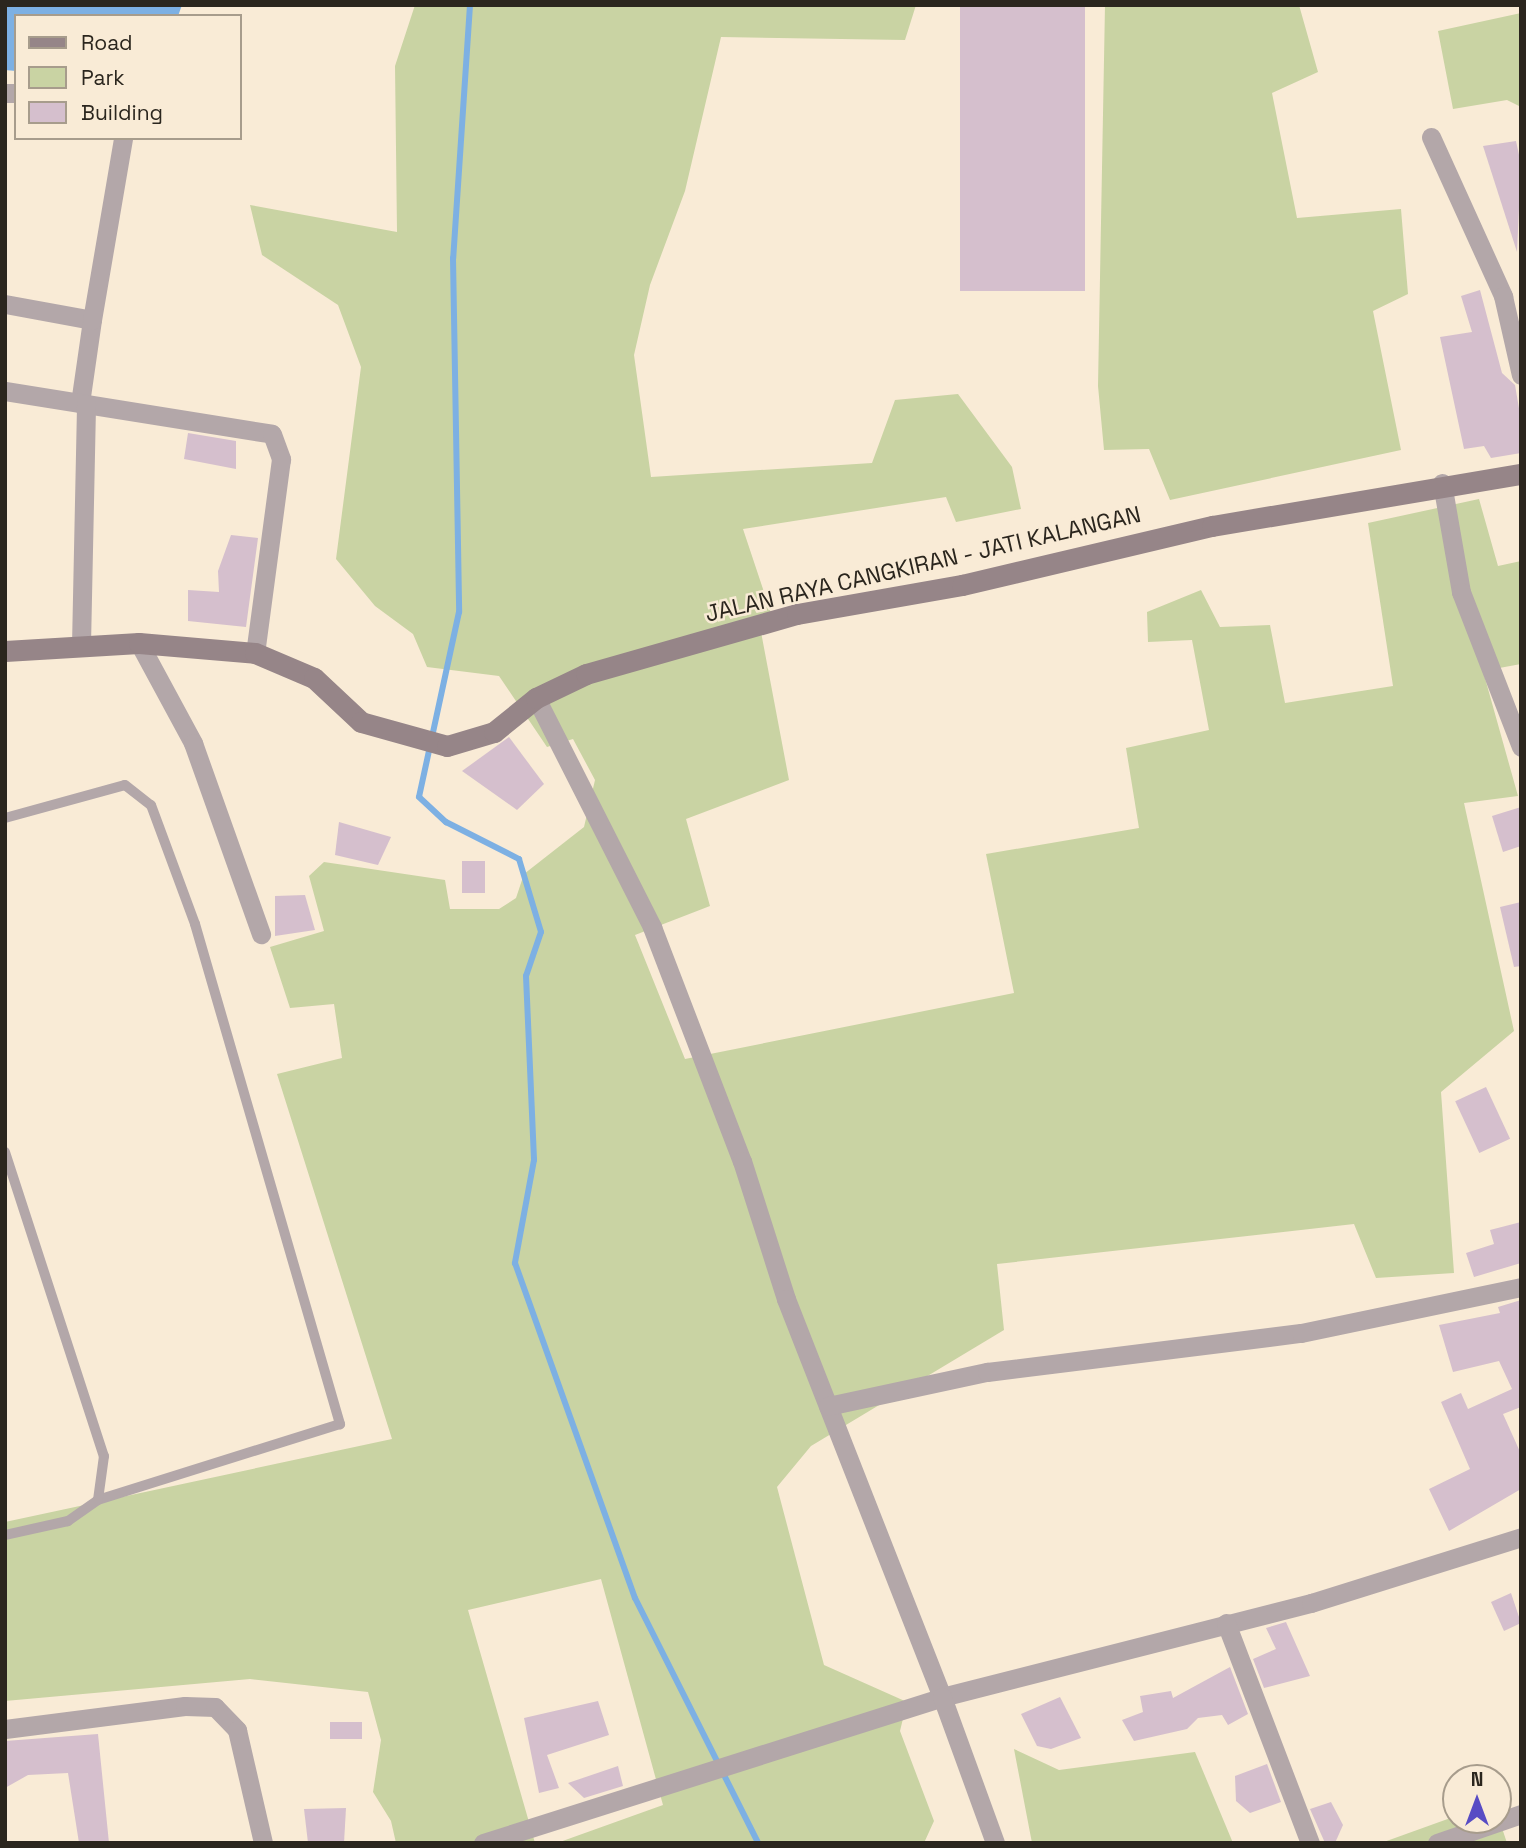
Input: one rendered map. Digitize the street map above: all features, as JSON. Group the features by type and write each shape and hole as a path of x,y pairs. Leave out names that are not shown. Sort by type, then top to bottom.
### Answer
{"street":[{"path":"1431,137 1503,296 1521,376"},
{"path":"81,645 83,404 92,320 123,140"},
{"path":"5,304 92,320"},
{"path":"5,391 272,434 281,459 255,653"},
{"name":"JALAN RAYA CANGKIRAN - JATI KALANGAN","path":"5,652 139,643 255,653 314,678 360,722 412,739 447,746 494,732 537,698 586,674 797,614 1442,484 1521,474"},
{"path":"1442,484 1461,592 1521,747"},
{"path":"139,643 198,754 261,934"},
{"path":"537,698 652,927 828,1406 942,1697 995,1843"},
{"path":"828,1406 987,1372 1301,1333 1521,1287"},
{"path":"483,1843 671,1783 768,1747 942,1697 1226,1623 1521,1537"},
{"path":"1226,1623 1310,1843"},
{"path":"5,1729 215,1707 237,1730 263,1843"},
{"path":"1437,1843 1521,1814"}],"lane":[{"path":"5,818 125,785 151,804 195,924 340,1424 98,1500 68,1521 5,1535"},
{"path":"6,1158 104,1456 98,1500"}],"green space":[{"path":"415,5 916,5 905,40 721,37 685,191 650,285 634,355 651,477 872,463 895,400 958,394 1012,467 1021,509 956,522 946,497 743,529 771,613 758,616 789,780 686,819 710,906 635,935 685,1059 1014,993 986,854 1139,828 1126,748 1209,730 1192,640 1148,642 1147,612 1201,590 1220,627 1270,625 1285,703 1393,686 1368,523 1479,499 1498,566 1521,561 1521,664 1483,671 1518,796 1464,803 1514,1031 1441,1092 1454,1273 1376,1278 1354,1224 997,1264 1004,1330 811,1446 777,1487 824,1665 907,1702 900,1731 934,1821 924,1843 557,1843 663,1805 601,1579 468,1610 535,1843 396,1843 391,1821 373,1792 381,1740 368,1692 250,1679 5,1701 5,1522 392,1439 277,1074 342,1058 334,1004 290,1008 270,947 324,931 309,876 324,862 445,880 450,909 499,909 516,898 524,874 584,827 595,780 573,739 547,747 499,676 427,667 413,634 375,606 336,559 361,367 338,305 262,255 250,205 397,232 395,66"},
{"path":"1105,5 1299,5 1318,72 1272,93 1297,218 1401,209 1408,294 1373,311 1401,450 1170,500 1149,449 1104,450 1098,386"},
{"path":"1521,13 1521,107 1507,100 1453,109 1438,31"},
{"path":"1014,1749 1059,1770 1195,1752 1233,1843 1032,1843"},
{"path":"1442,1821 1442,1834 1504,1834 1507,1843 1381,1843"}],"water":[{"path":"5,5 182,5 179,14 14,14 14,71 5,70"}],"building":[{"path":"960,5 1085,5 1085,291 960,291"},
{"path":"1516,141 1521,164 1517,252 1483,146"},
{"path":"1480,290 1502,373 1515,385 1521,420 1521,453 1491,458 1484,446 1464,449 1440,337 1472,332 1461,296"},
{"path":"188,433 236,441 236,469 184,459"},
{"path":"231,535 258,538 246,627 188,621 188,590 219,592 218,571"},
{"path":"509,737 544,784 517,810 462,771"},
{"path":"1521,807 1521,846 1503,852 1492,816"},
{"path":"339,822 391,837 378,865 335,855"},
{"path":"462,861 485,861 485,893 462,893"},
{"path":"305,895 315,930 275,936 275,896"},
{"path":"1521,902 1521,966 1514,967 1500,907"},
{"path":"1486,1087 1510,1139 1479,1153 1455,1101"},
{"path":"1521,1222 1521,1263 1474,1277 1466,1253 1494,1244 1490,1230"},
{"path":"1521,1300 1521,1407 1503,1414 1521,1454 1521,1489 1449,1531 1429,1489 1470,1469 1441,1402 1461,1393 1468,1409 1512,1389 1499,1361 1453,1372 1439,1325 1500,1313 1498,1307"},
{"path":"1511,1593 1521,1623 1504,1631 1491,1602"},
{"path":"1286,1622 1310,1676 1264,1688 1253,1659 1276,1649 1266,1628"},
{"path":"1230,1667 1248,1714 1228,1725 1222,1715 1198,1718 1187,1729 1134,1741 1122,1720 1143,1712 1140,1696 1171,1691 1173,1698"},
{"path":"1060,1697 1081,1738 1051,1749 1037,1746 1021,1714"},
{"path":"598,1701 609,1735 547,1755 559,1788 539,1793 524,1718"},
{"path":"330,1722 362,1722 362,1739 330,1739"},
{"path":"98,1734 109,1843 79,1843 68,1773 28,1775 5,1788 5,1741"},
{"path":"1267,1764 1281,1802 1250,1813 1236,1801 1235,1776"},
{"path":"618,1766 623,1786 584,1798 568,1783"},
{"path":"1331,1802 1343,1825 1335,1843 1325,1843 1310,1809"},
{"path":"346,1808 344,1843 308,1843 304,1809"}],"waterway":[{"path":"470,5 453,258 459,612 419,797 446,822 519,859 541,932 526,976 534,1160 515,1263 635,1598 758,1843"}]}
